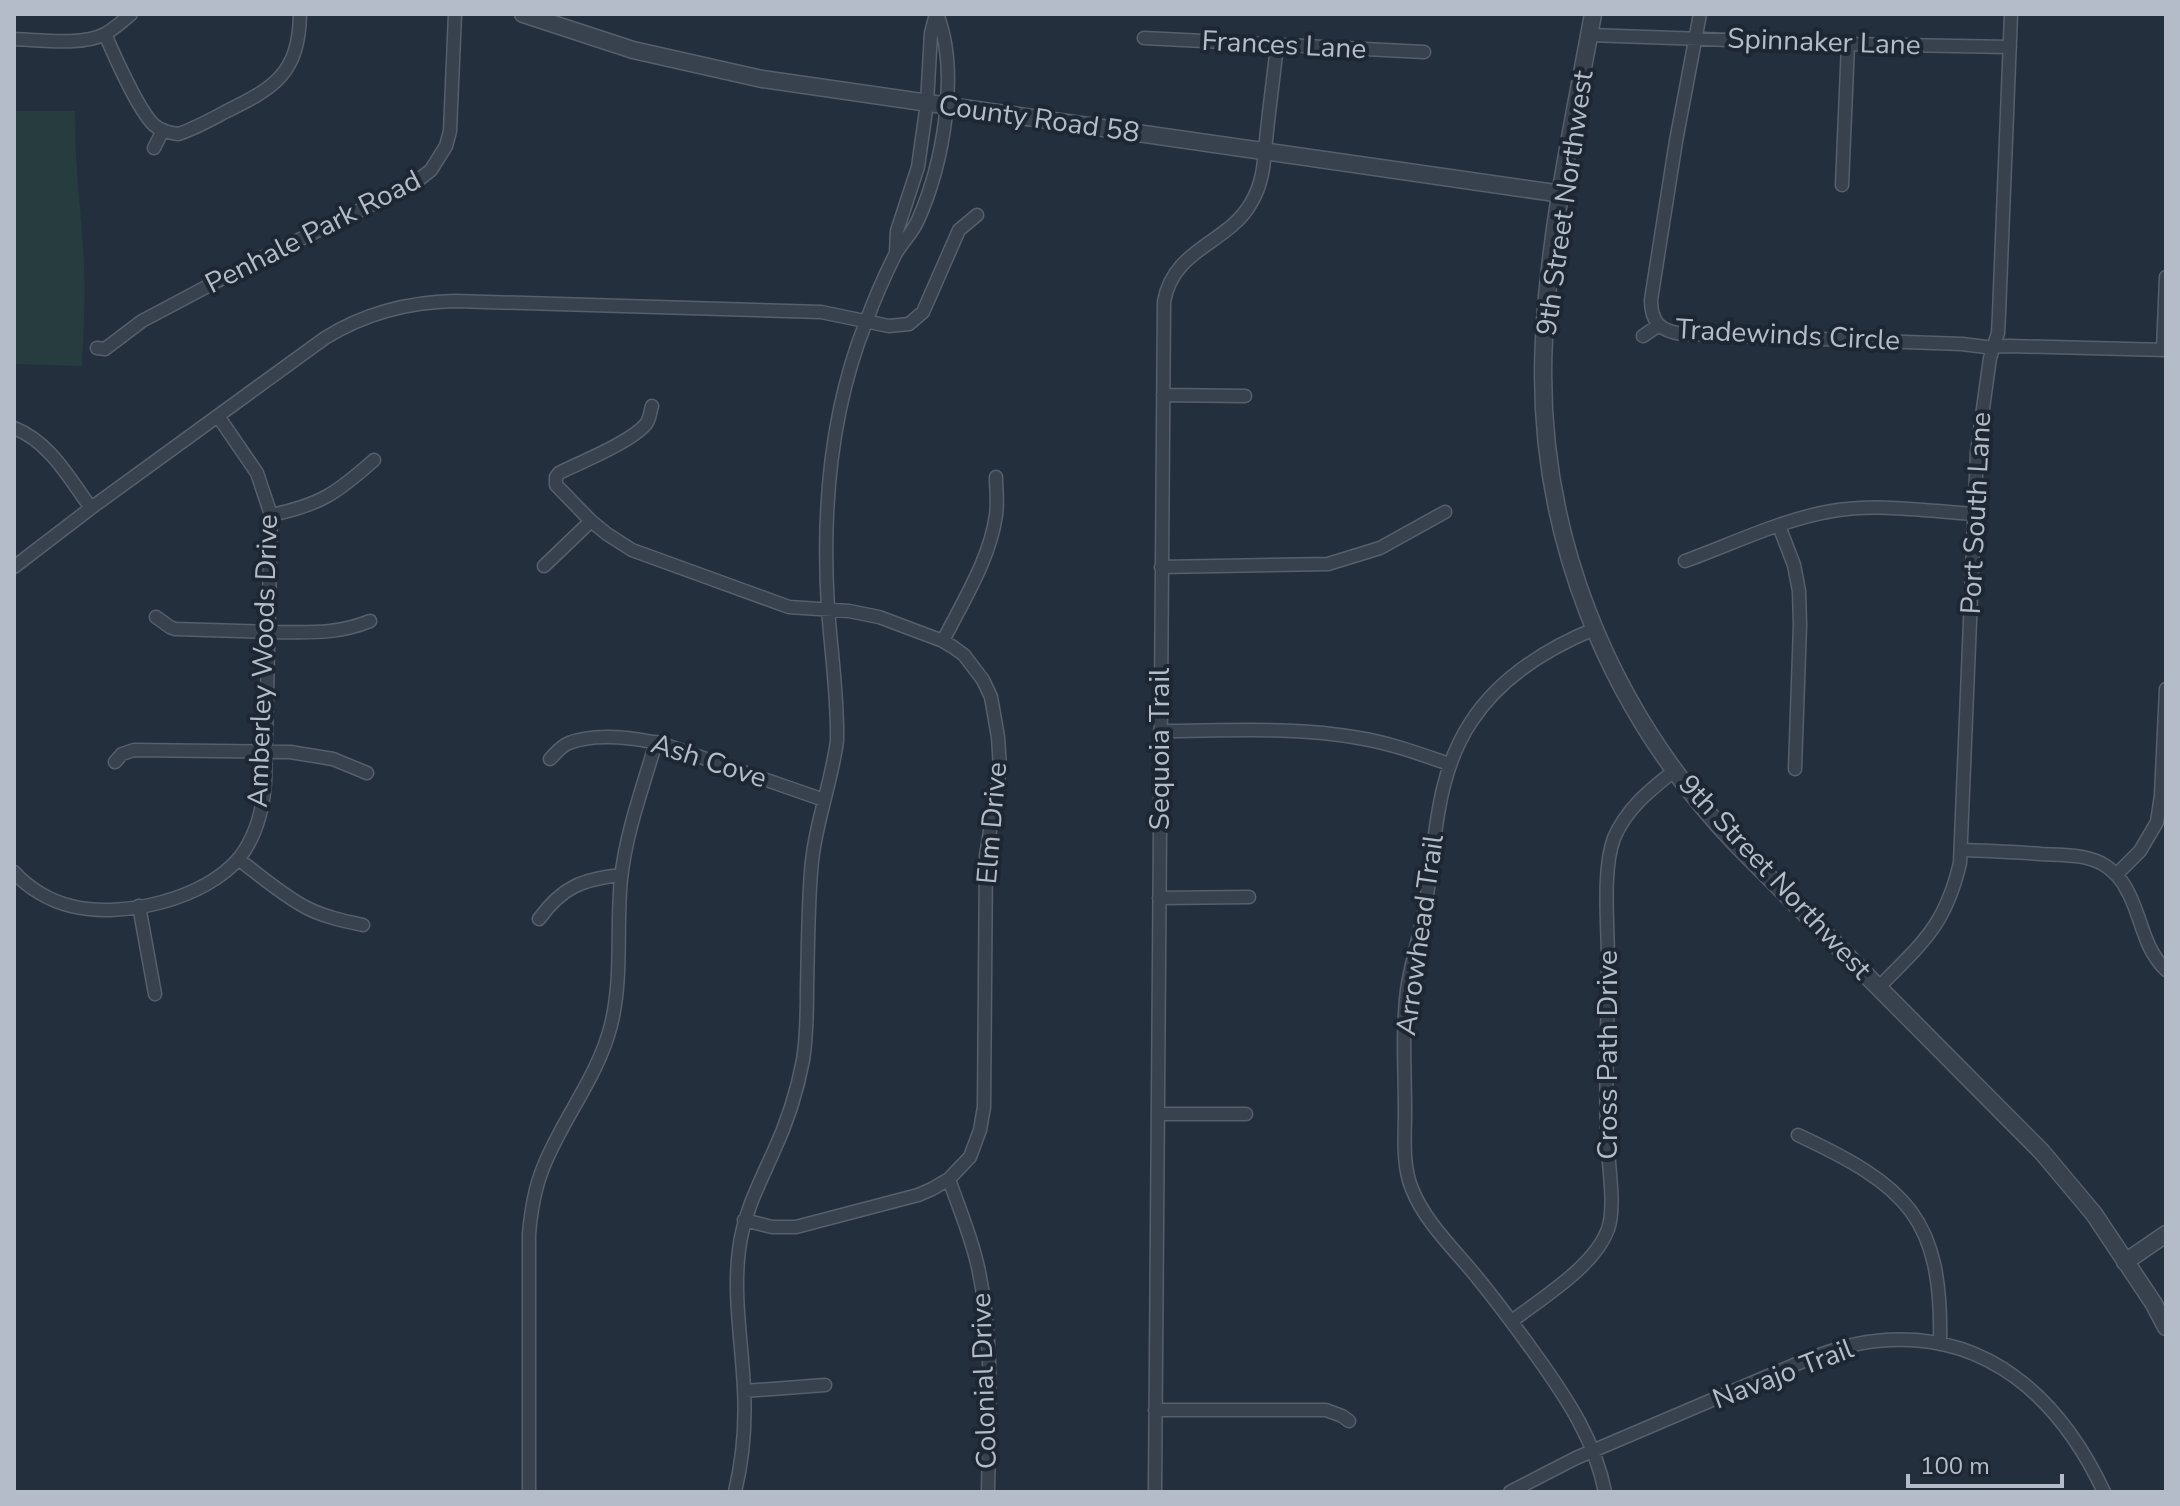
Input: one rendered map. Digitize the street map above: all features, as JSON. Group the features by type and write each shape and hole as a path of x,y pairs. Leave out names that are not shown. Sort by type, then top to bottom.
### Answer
{"street":[{"path":"14,39 84,39 105,34 131,14"},
{"path":"105,34 147,116 156,127 178,134 250,100 274,84 287,68 298,44 300,14"},
{"name":"Penhale Park Road","path":"97,348 105,349 142,321 253,262 412,185 431,170 446,146 450,131 455,14"},
{"name":"County Road 58","path":"523,14 581,34 762,79 1562,194"},
{"path":"896,252 897,231 918,167 927,103 931,33 936,14"},
{"path":"735,1492 742,1459 744,1391 738,1254 744,1220 783,1130 803,1058 811,867 837,741 826,541 833,451 848,380 866,320 896,252 910,235 928,196 936,168 948,106 944,31 936,14"},
{"name":"9th Street Northwest","path":"1593,14 1546,304 1543,363 1549,464 1575,578 1594,629 1635,712 1674,771 1718,825 2050,1161 2094,1214 2166,1327"},
{"name":"Tradewinds Circle","path":"1700,14 1651,300 1652,315 1668,332 2165,350 2166,277"},
{"name":"Port South Lane","path":"1879,987 1934,929 1952,893 1960,863 1977,452 1983,402 1998,333 2011,14"},
{"name":"Spinnaker Lane","path":"1589,35 2010,47"},
{"name":"Frances Lane","path":"1144,38 1424,52"},
{"path":"1842,185 1848,44"},
{"name":"Sequoia Trail","path":"1155,1492 1164,311 1169,283 1183,262 1234,223 1258,190 1266,151 1277,45"},
{"path":"154,148 163,130"},
{"path":"14,567 339,329 372,314 416,303 468,301 821,312 889,326 909,324 923,312 959,230 977,215"},
{"path":"1643,336 1659,325"},
{"path":"1163,395 1245,396"},
{"name":"Elm Drive","path":"652,406 648,421 642,428 556,477 556,485 591,521 620,544 640,554 789,607 849,611 879,617 943,641 964,655 989,690 998,737 1000,768 986,856 983,1117 974,1150 949,1179 918,1195 796,1227 772,1227 744,1220"},
{"name":"Amberley Woods Drive","path":"14,872 40,893 71,907 104,910 139,906 187,895 201,888 238,859 251,839 264,795 271,515 257,473 218,416"},
{"path":"14,428 44,445 91,508"},
{"path":"271,515 304,508 326,499 374,460"},
{"path":"943,641 979,568 993,531 997,506 996,477"},
{"path":"1685,561 1779,526 1846,509 1896,508 1974,514"},
{"path":"1161,567 1328,564 1380,548 1445,512"},
{"path":"544,566 591,521"},
{"path":"1779,526 1794,565 1799,591 1795,769"},
{"path":"156,617 175,629 269,632 334,632 370,621"},
{"name":"Arrowhead Trail","path":"1594,629 1549,651 1512,676 1479,709 1449,764 1437,812 1424,911 1407,990 1406,1160 1412,1188 1420,1205 1512,1321 1574,1411 1598,1460 1605,1492"},
{"path":"2117,874 2149,839 2164,796 2166,689"},
{"path":"1160,731 1332,734 1384,743 1449,764"},
{"name":"Ash Cove","path":"550,759 569,743 586,739 625,738 656,742 824,800"},
{"path":"529,1492 529,1234 532,1203 546,1162 590,1080 612,1023 618,982 621,875 631,826 656,742"},
{"path":"115,762 122,754 134,750 265,751 319,755 367,773"},
{"name":"Cross Path Drive","path":"1512,1321 1592,1255 1609,1228 1610,857 1615,836 1631,808 1674,771"},
{"path":"1961,850 2072,856 2105,865 2117,874 2127,890 2149,949 2166,970"},
{"path":"238,859 308,909 363,925"},
{"path":"539,919 567,889 594,879 621,875"},
{"path":"1159,898 1249,897"},
{"path":"139,906 155,994"},
{"path":"1158,1114 1246,1114"},
{"path":"1798,1135 1860,1166 1889,1186 1908,1205 1919,1224 1937,1272 1941,1310 1940,1344"},
{"name":"Colonial Drive","path":"949,1179 979,1269 985,1305 989,1369 988,1492"},
{"path":"2125,1262 2166,1234"},
{"name":"Navajo Trail","path":"1510,1492 1550,1470 1828,1351 1879,1341 1913,1341 1940,1344 1971,1353 2026,1384 2045,1401 2075,1440 2104,1492"},
{"path":"744,1391 825,1385"},
{"path":"1155,1410 1326,1410 1349,1421"}],"green space":[{"path":"14,111 75,111 85,278 82,366 14,364"}]}
